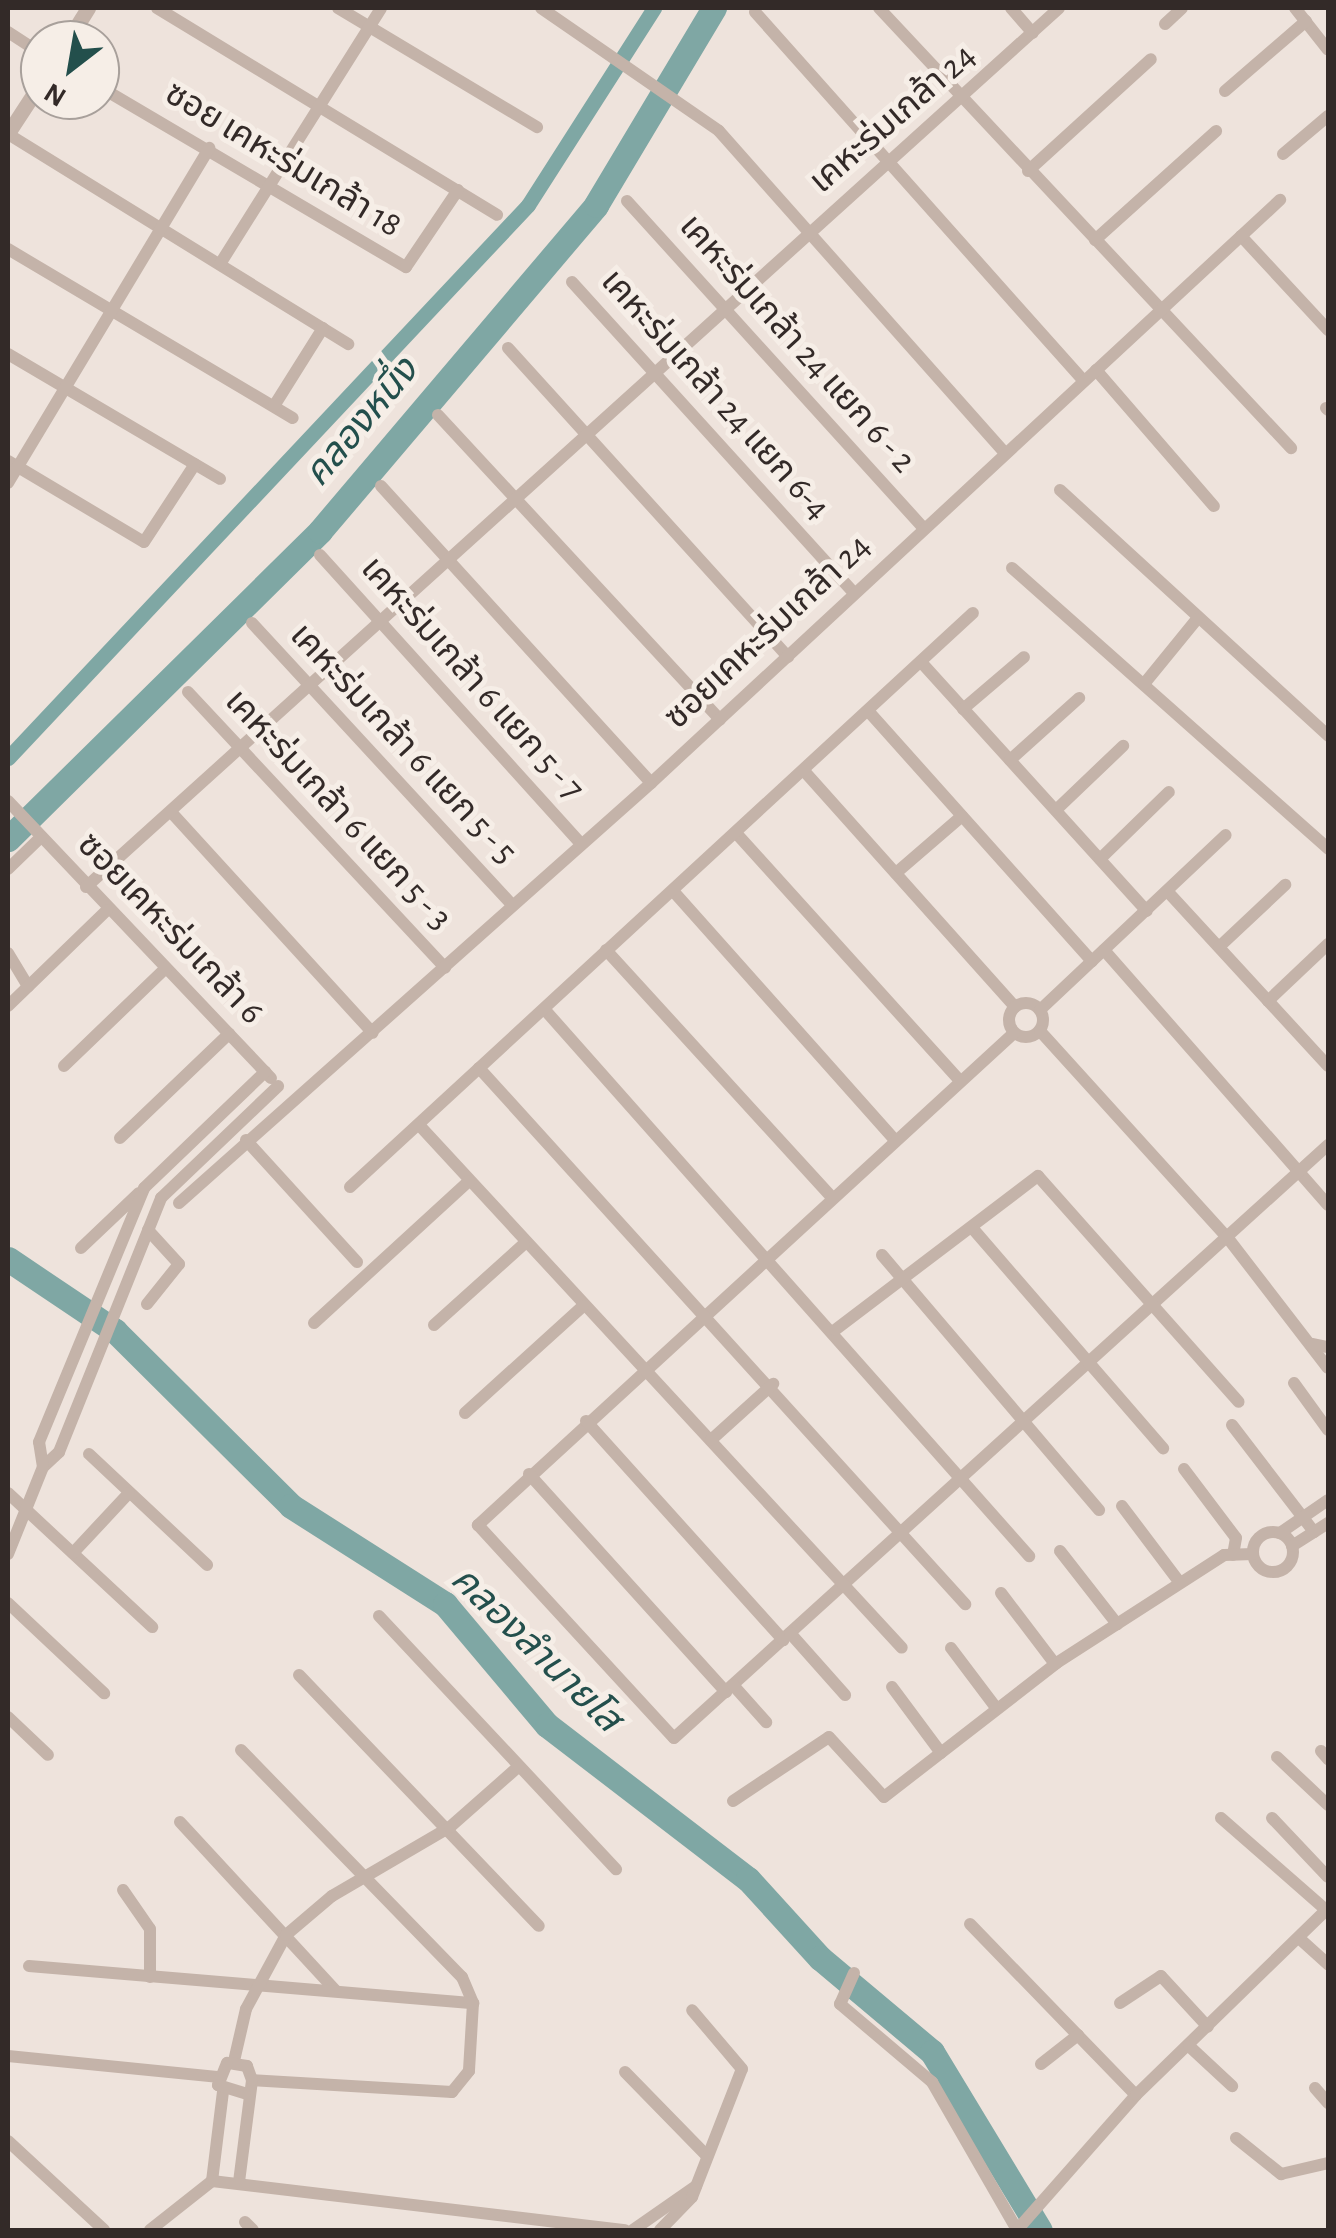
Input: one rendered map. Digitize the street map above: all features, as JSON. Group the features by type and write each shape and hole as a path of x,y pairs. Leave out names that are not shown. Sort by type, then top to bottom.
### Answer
{"street":[{"path":"157,8 498,214"},
{"path":"338,8 537,127"},
{"path":"220,264 381,8"},
{"path":"541,8 681,98 807,232 1004,453"},
{"path":"879,8 962,104 1291,448"},
{"path":"1011,8 1034,33"},
{"name":"เคหะร่มเกล้า 24","path":"86,887 241,751 307,689 372,619 448,561 720,306 962,104 1059,8"},
{"path":"1164,24 1182,8"},
{"path":"1296,8 1328,50"},
{"path":"755,12 1084,381"},
{"path":"1225,91 1306,21"},
{"path":"1028,171 1151,59"},
{"name":"ซอย เคหะร่มเกล้า 18","path":"120,99 406,267 458,190"},
{"path":"1283,154 1328,116"},
{"path":"1095,240 1216,131"},
{"path":"8,133 348,344"},
{"path":"8,483 12,464 66,387 209,148"},
{"name":"ซอยเคหะร่มเกล้า 24","path":"178,1203 290,1098 373,1033 580,842 651,783 1280,200"},
{"name":"เคหะร่มเกล้า 24 แยก 6 - 2","path":"627,201 923,528"},
{"path":"1240,236 1328,330"},
{"path":"8,249 294,418"},
{"name":"เคหะร่มเกล้า 24 แยก 6-4","path":"572,282 854,593"},
{"path":"274,406 322,328"},
{"path":"508,348 788,657"},
{"path":"8,354 220,479"},
{"path":"1096,370 1214,506"},
{"path":"438,415 720,720"},
{"path":"12,464 146,542 195,464"},
{"path":"381,486 651,783"},
{"path":"1060,490 1197,620 1328,736"},
{"name":"เคหะร่มเกล้า 6 แยก 5 - 7","path":"320,555 372,619 580,842"},
{"path":"1012,568 1328,850"},
{"path":"350,1187 606,950 870,714 972,613"},
{"path":"1144,684 1197,620"},
{"name":"เคหะร่มเกล้า 6 แยก 5 - 5","path":"252,624 307,689 512,905"},
{"path":"963,710 1024,657"},
{"path":"921,662 1147,911"},
{"name":"เคหะร่มเกล้า 6 แยก 5 - 3","path":"188,692 445,968"},
{"path":"1010,760 1079,698"},
{"path":"870,714 1092,961"},
{"path":"1056,810 1123,746"},
{"path":"805,772 1014,1006 1040,1010"},
{"path":"1100,859 1169,792"},
{"name":"ซอยเคหะร่มเกล้า 6","path":"8,801 290,1098"},
{"path":"170,812 373,1033"},
{"path":"896,873 962,816"},
{"path":"736,833 959,1080"},
{"path":"8,869 38,834"},
{"path":"1226,835 1040,1010 1040,1031 1227,1236 1325,1366"},
{"path":"1220,948 1284,885"},
{"path":"674,892 893,1138"},
{"path":"1168,892 1326,1057"},
{"path":"8,1006 108,910"},
{"path":"1268,1000 1328,944"},
{"path":"606,950 831,1196"},
{"path":"1104,950 1328,1205"},
{"path":"8,953 28,986"},
{"path":"64,1066 166,968"},
{"path":"1014,1006 1014,1032"},
{"path":"545,1010 963,1473 1029,1556"},
{"path":"1040,1031 1014,1032 893,1138 529,1474 478,1528 672,1737 1328,1144"},
{"path":"120,1138 228,1034"},
{"path":"479,1068 708,1310 965,1604"},
{"path":"81,1248 265,1072"},
{"path":"43,1467 59,1452 154,1214 278,1086"},
{"path":"420,1126 524,1244 645,1368 902,1648"},
{"path":"246,1140 357,1262"},
{"path":"835,1330 974,1230 1038,1176 1239,1402"},
{"path":"314,1323 468,1181"},
{"path":"8,1554 43,1467 39,1442 144,1188"},
{"path":"136,1208 154,1214"},
{"path":"147,1304 179,1264 148,1230"},
{"path":"974,1230 1163,1448"},
{"path":"434,1326 524,1244"},
{"path":"882,1254 1025,1417 1100,1510"},
{"path":"465,1414 583,1306"},
{"path":"1312,1344 1328,1347"},
{"path":"712,1440 773,1384"},
{"path":"1294,1384 1328,1430"},
{"path":"586,1421 786,1637 845,1695"},
{"path":"1232,1424 1314,1532"},
{"path":"89,1454 207,1565"},
{"path":"1184,1468 1236,1538 1232,1554"},
{"path":"529,1474 729,1689 766,1722"},
{"path":"8,1493 152,1627"},
{"path":"73,1554 128,1493"},
{"path":"1252,1554 1262,1535 1280,1533 1328,1500"},
{"path":"1122,1506 1180,1583"},
{"path":"733,1801 829,1737 884,1798 1057,1662 1180,1583 1232,1554 1252,1554 1275,1572 1292,1546 1328,1522"},
{"path":"1280,1533 1292,1546"},
{"path":"1060,1551 1117,1624"},
{"path":"1002,1592 1057,1662"},
{"path":"8,1604 104,1693"},
{"path":"379,1616 616,1869"},
{"path":"951,1648 997,1709"},
{"path":"299,1675 450,1827 539,1926"},
{"path":"892,1687 941,1753"},
{"path":"8,1717 48,1754"},
{"path":"234,2062 252,2080 452,2092 469,2072 473,2003 462,1976 241,1750"},
{"path":"1276,1757 1328,1805"},
{"path":"8,2056 217,2077 234,2062 258,1984 286,1934 450,1827 518,1767"},
{"path":"853,1974 839,1998 932,2082 1020,2229 1048,2205 1136,2096 1327,1909 1221,1818"},
{"path":"1272,1818 1328,1877"},
{"path":"180,1822 335,1990"},
{"path":"123,1890 150,1929 150,1978"},
{"path":"970,1924 1136,2096"},
{"path":"1300,1938 1328,1964"},
{"path":"29,1966 473,2003"},
{"path":"1120,2003 1161,1976 1208,2027"},
{"path":"660,2230 696,2186 742,2069 692,2010"},
{"path":"1042,2064 1078,2036"},
{"path":"1188,2046 1232,2086"},
{"path":"626,2072 706,2154"},
{"path":"212,2181 223,2092 217,2077"},
{"path":"239,2182 244,2093 252,2080"},
{"path":"1316,2088 1328,2104"},
{"path":"223,2092 244,2093"},
{"path":"1236,2138 1280,2174 1328,2163"},
{"path":"8,2141 104,2230"},
{"path":"150,2230 212,2181 625,2230"},
{"path":"633,2230 696,2186"},
{"path":"522,2218 530,2230"}],"waterway":[{"path":"8,758 528,205 654,8"},
{"name":"คลองหนึ่ง","path":"8,839 320,531 596,205 714,8"},
{"name":"คลองลำนายโส","path":"8,1259 115,1331 291,1506 445,1604 547,1725 748,1879 820,1958 932,2052 1040,2230"}]}
